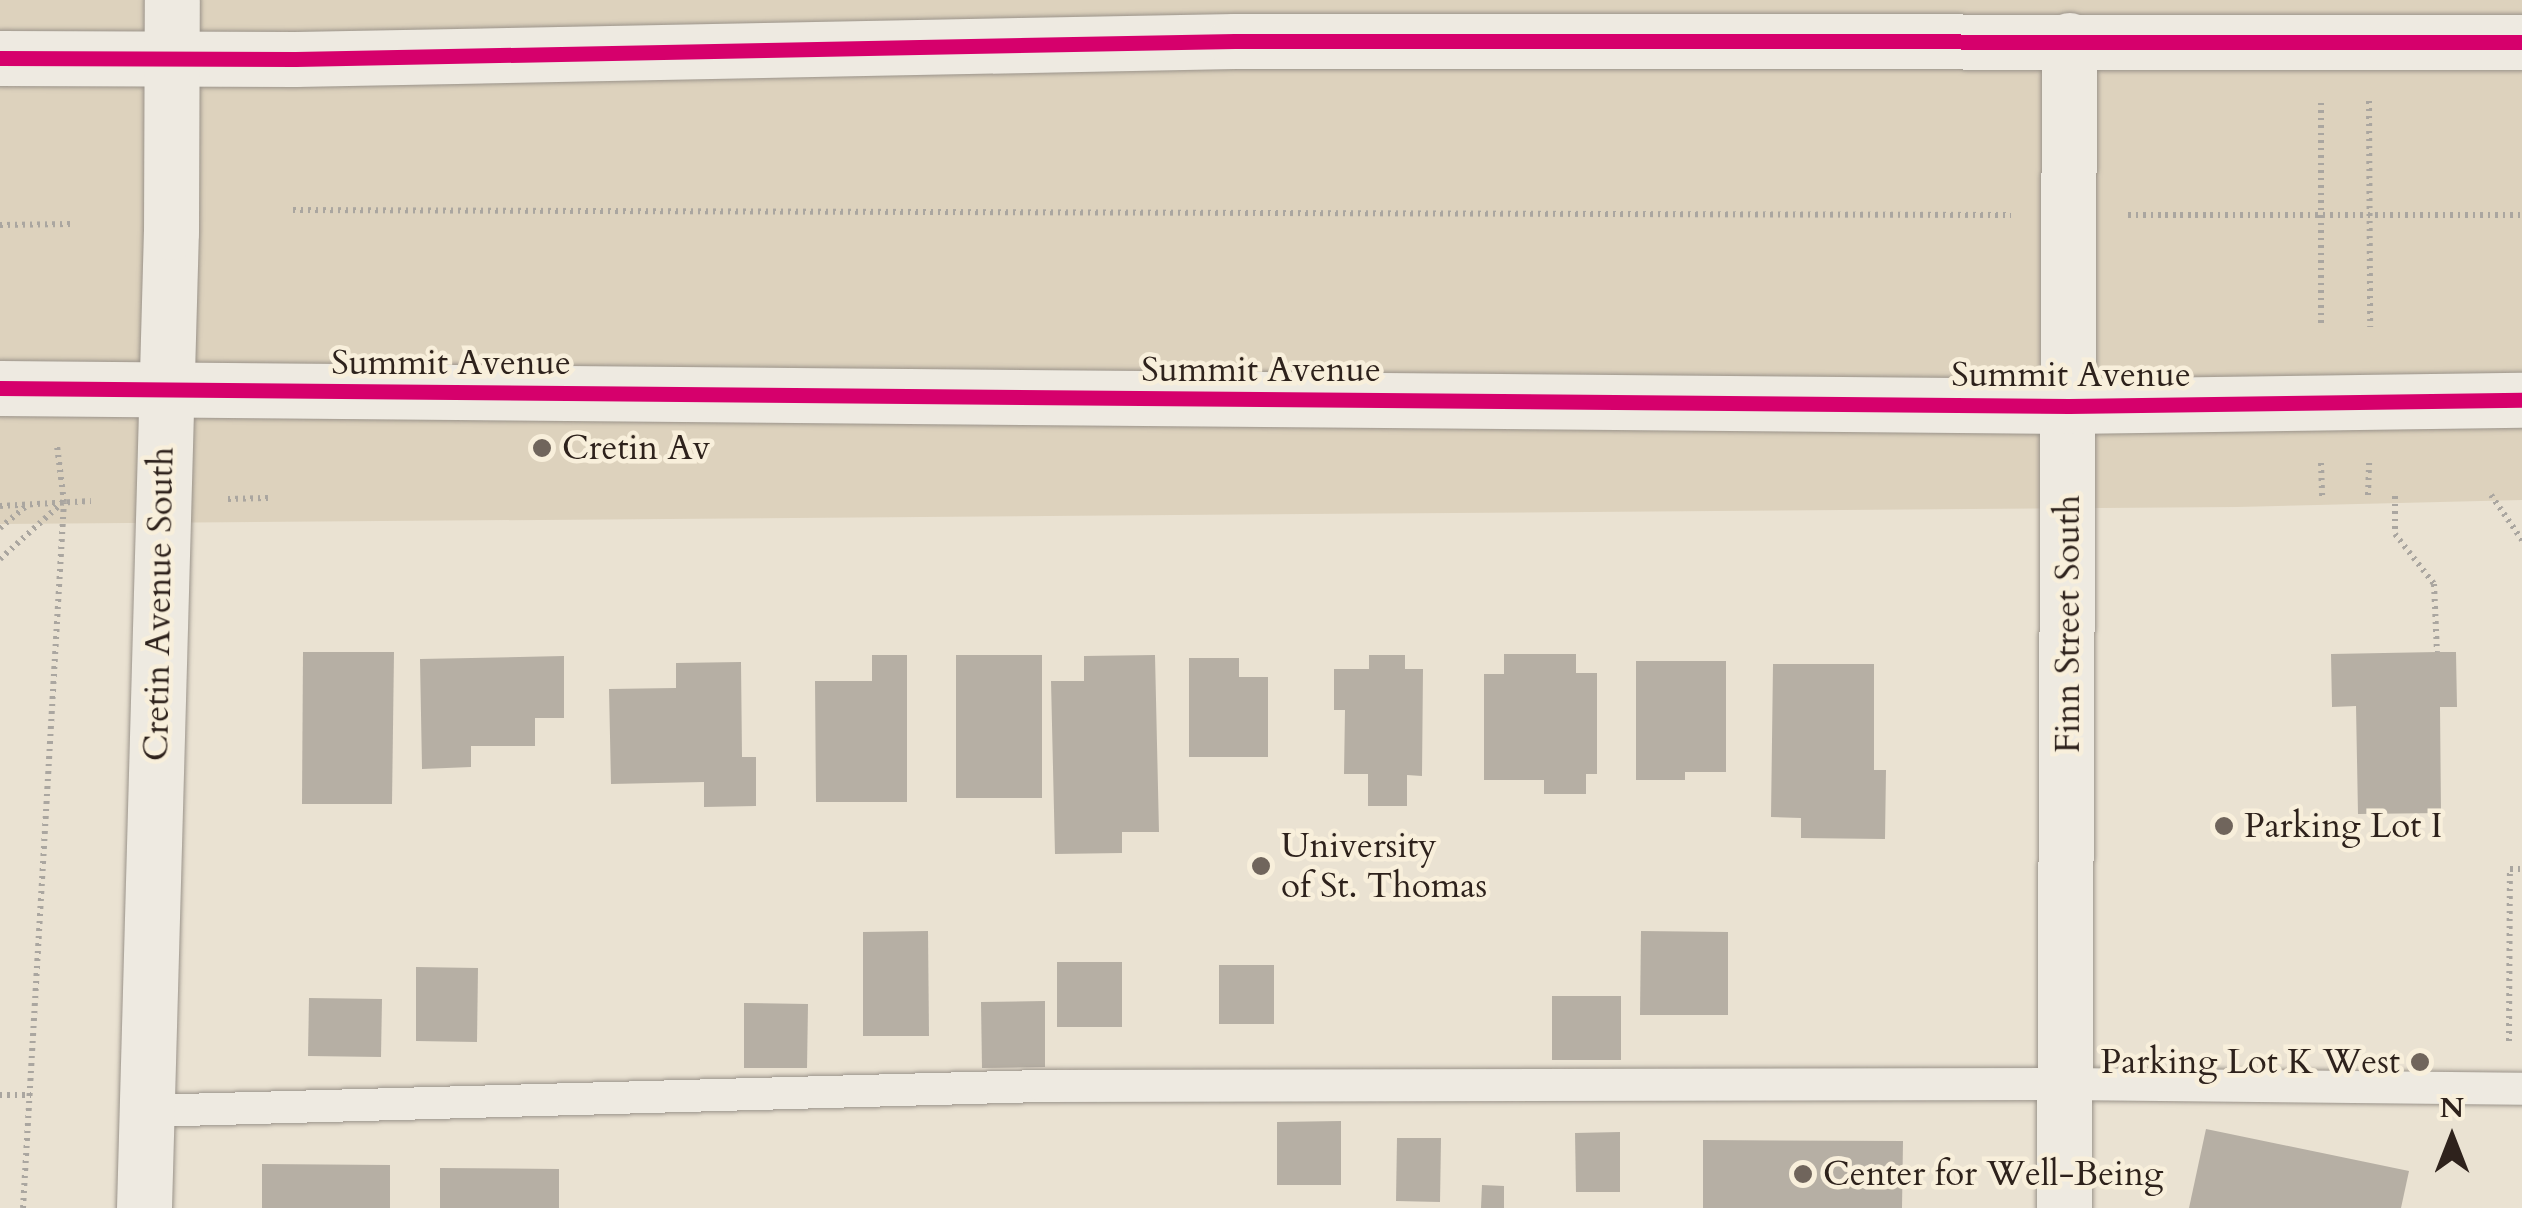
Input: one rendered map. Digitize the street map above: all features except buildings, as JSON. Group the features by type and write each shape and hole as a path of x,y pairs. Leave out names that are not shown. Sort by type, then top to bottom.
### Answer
{"street":[{"name":"Cretin Avenue South","path":"144,1208 172,0"},
{"name":"Finn Street South","path":"2064,1208 2070,40"},
{"path":"0,58 314,59 1236,41 2522,42"},
{"name":"Summit Avenue","path":"0,388 2070,406 2522,400"}],"lane":[{"path":"146,1111 1043,1086 2065,1084 2515,1089"}],"path":[{"path":"2321,89 2321,327"},
{"path":"2369,90 2370,327"},
{"path":"293,210 2522,215"},
{"path":"0,225 71,224"},
{"path":"23,1208 64,502 56,439"},
{"path":"2321,460 2322,496"},
{"path":"2368,495 2369,460"},
{"path":"2490,495 2522,540"},
{"path":"2394,496 2395,534 2434,584 2437,652"},
{"path":"228,499 268,498"},
{"path":"0,506 90,501"},
{"path":"0,559 64,502"},
{"path":"0,528 27,505"},
{"path":"2515,1089 2510,869 2522,869"},
{"path":"0,1095 30,1095"}],"shaded area":[{"path":"0,0 2522,0 2522,500 2237,507 0,524"}],"cycle path":[{"path":"0,58 295,59 1235,41 2522,42"},
{"path":"0,388 2069,406 2522,400"}],"place":[{"name":"Cretin Av","path":"542,448"},
{"name":"Parking Lot I","path":"2224,826"},
{"name":"University of St. Thomas","path":"1261,866"},
{"name":"Parking Lot K West","path":"2420,1062"},
{"name":"Center for Well-Being","path":"1803,1174"}]}
